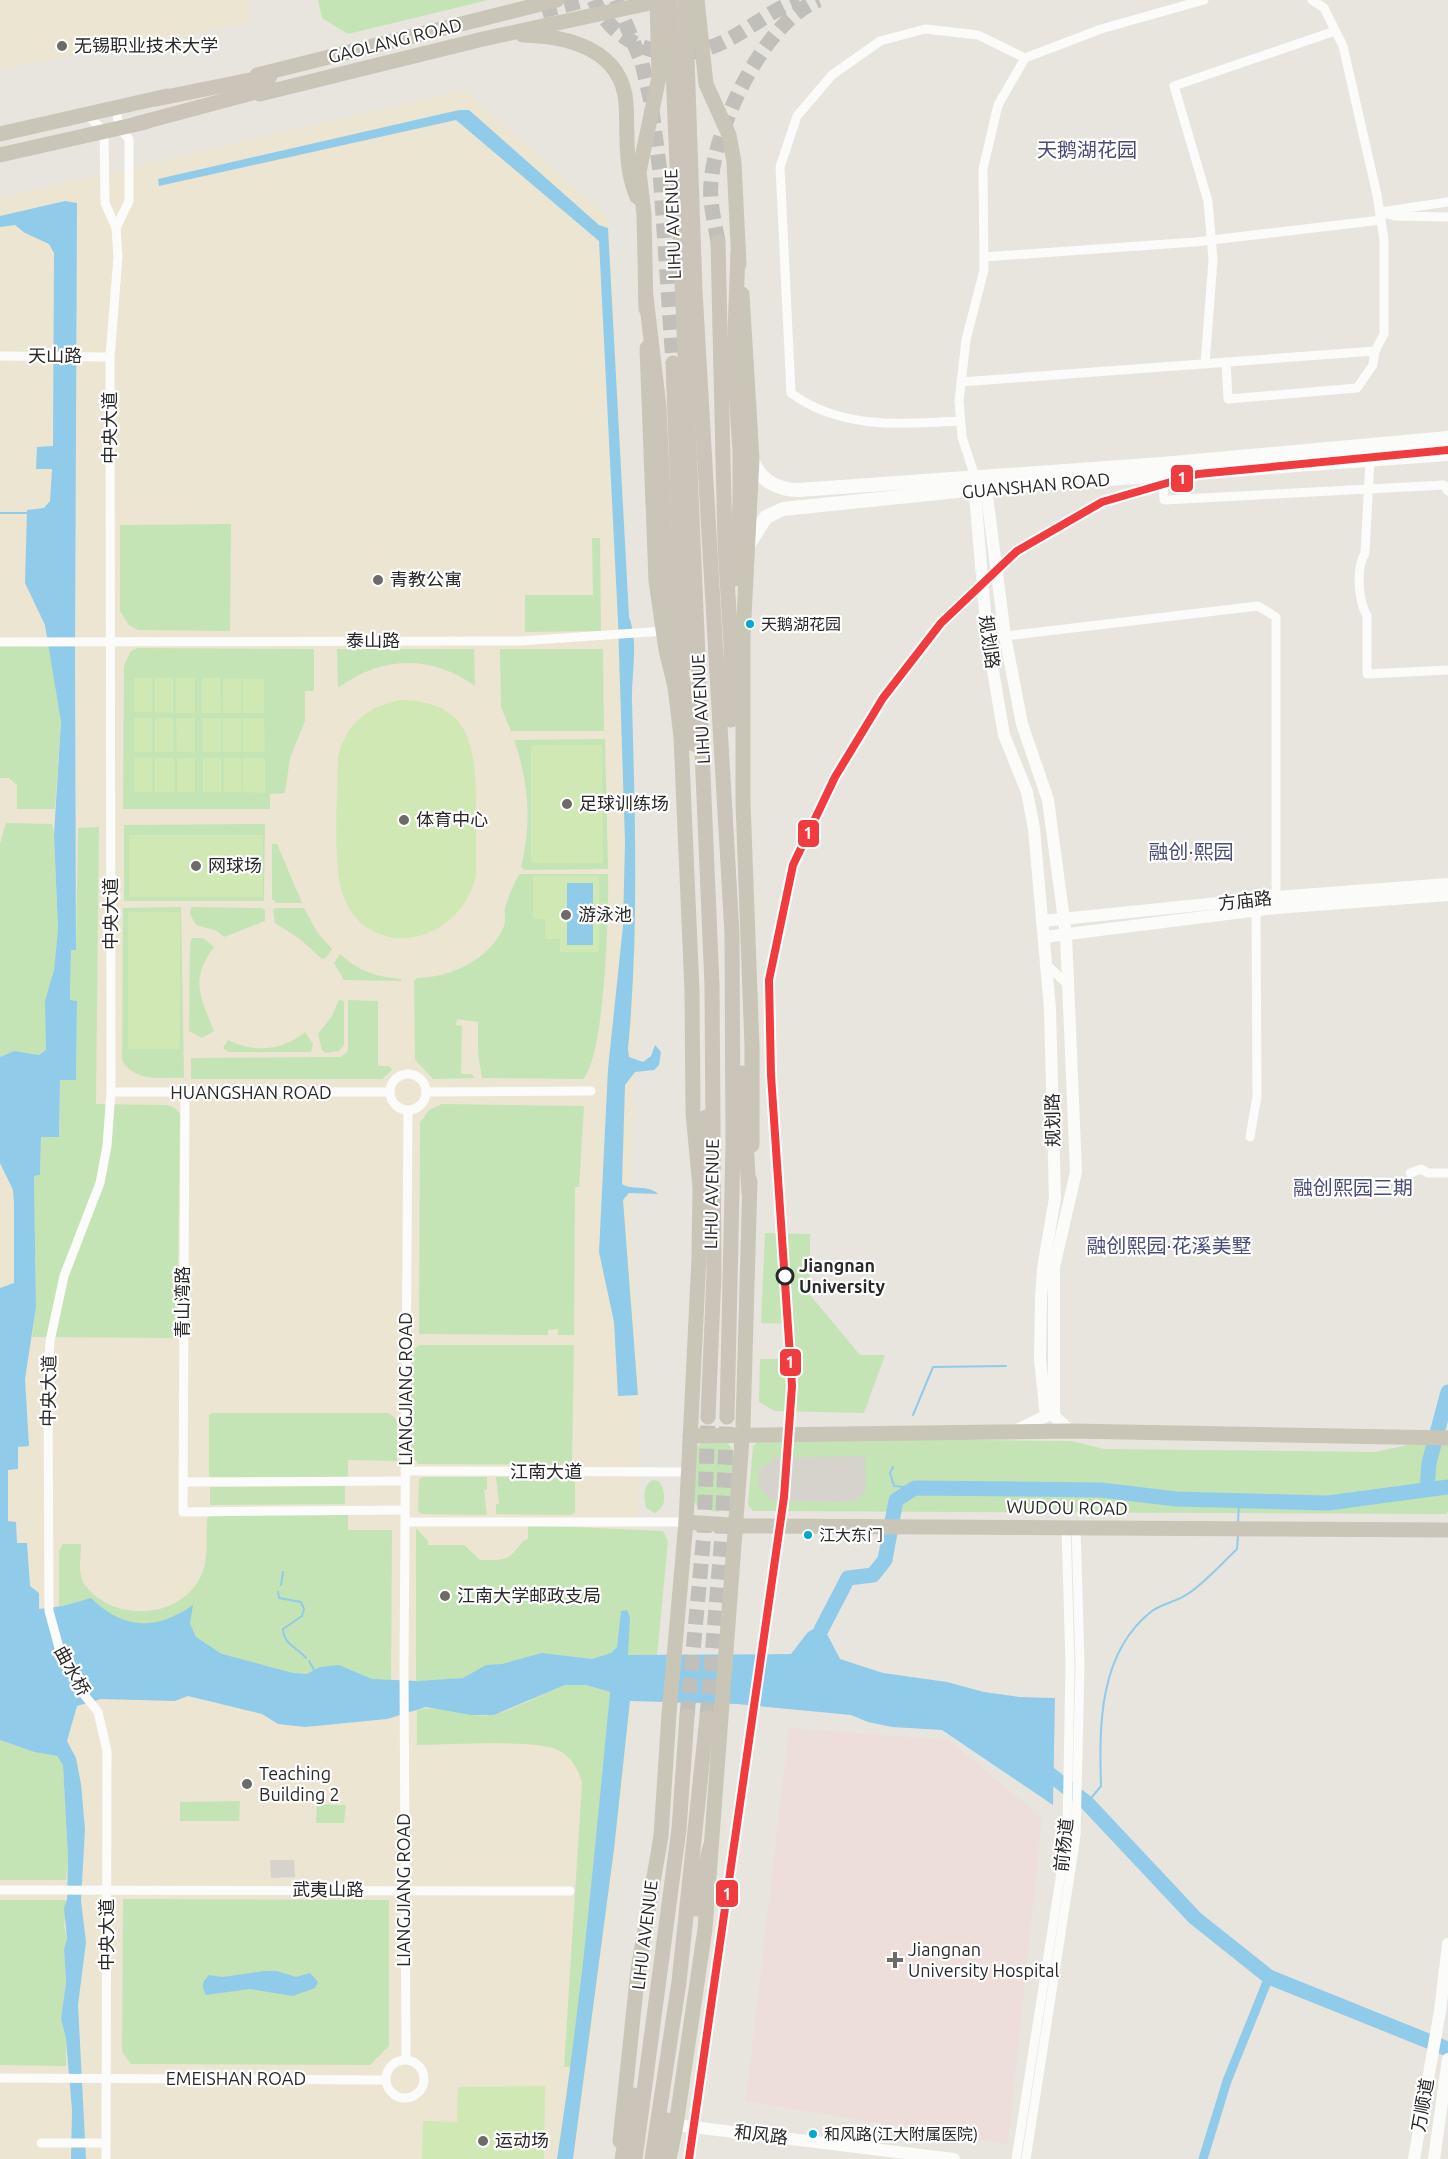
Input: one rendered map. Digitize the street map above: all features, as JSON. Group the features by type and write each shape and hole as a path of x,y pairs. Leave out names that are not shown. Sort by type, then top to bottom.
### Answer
{"highway":[{"name":"LIHU AVENUE","path":"662,0 688,290 728,825 732,934 733,1146 727,1417"},
{"name":"LIHU AVENUE","path":"685,0 688,290 712,985 714,1274 708,1417"},
{"name":"GAOLANG ROAD","path":"136,124 271,82 156,99"},
{"path":"718,242 725,545 731,645"},
{"path":"728,825 731,645 740,502 740,452 734,359 738,252"},
{"path":"646,297 659,417 667,585 692,726"},
{"path":"673,363 681,581 692,726 701,905 710,960"},
{"path":"732,934 749,1193"},
{"path":"700,1187 712,985"},
{"name":"LIHU AVENUE","path":"635,2159 679,1829 687,1716"},
{"path":"652,2159 679,1982 714,1718"},
{"path":"679,1982 710,1847"},
{"path":"620,2159 654,1968 667,1928"},
{"path":"664,2159 673,2017"}],"main road":[{"path":"514,10 528,0"},
{"name":"GAOLANG ROAD","path":"0,134 156,99 557,0"},
{"path":"620,2159 638,1971 661,1836 686,1522 700,1187 693,1113 692,991 681,737 655,561 644,214 639,172 660,77 662,0"},
{"name":"GAOLANG ROAD","path":"0,154 136,124 483,39 662,0"},
{"path":"669,2159 676,2128 705,1929 714,1718 728,1639 742,1435 753,1099 743,802 743,636 752,459 734,162 729,135 706,84 697,0"},
{"path":"483,39 525,35 571,40 592,49 606,59 622,82 626,100 628,178 644,214"},
{"name":"GUANSHAN ROAD","path":"749,544 766,517 783,509 978,485 1162,470 1448,438"},
{"name":"GUANSHAN ROAD","path":"1162,470 1448,454"},
{"name":"GUANSHAN ROAD","path":"752,459 756,472 784,490 978,485"},
{"path":"690,1436 1070,1431 1448,1438"},
{"name":"WUDOU ROAD","path":"686,1522 877,1527 1071,1527 1264,1531 1448,1530"}],"street":[{"path":"978,485 962,437 961,382 966,340 984,270 982,169 998,105 1025,58 1101,29 1204,0"},
{"path":"1226,362 1228,399 1357,388 1373,364 1375,351 1384,334 1384,240 1380,216 1343,46 1324,8 1312,0"},
{"path":"960,421 882,425 812,408 792,393 780,167 797,116 832,75 880,41 925,29 978,35 1025,58"},
{"path":"1205,364 1213,260 1208,201 1174,86 1335,31"},
{"path":"116,107 119,128 129,139 129,201 117,228"},
{"path":"86,114 104,131 105,203 117,228"},
{"path":"984,257 1211,238 1380,216 1448,202"},
{"path":"1380,216 1448,217"},
{"name":"中央大道","path":"49,1591 50,1341 64,1276 100,1183 107,1146 111,1092 110,357 118,257 117,228"},
{"path":"961,382 1375,351"},
{"name":"天山路","path":"0,356 110,357"},
{"path":"1370,460 1365,553 1359,562 1362,607 1367,616 1367,674 1448,670"},
{"path":"1162,470 1164,500 1369,491 1444,485 1448,491"},
{"name":"规划路","path":"978,485 1022,724 1048,800 1064,919 1076,1172 1054,1268 1053,1416 1070,1431"},
{"name":"规划路","path":"978,485 987,636 1004,735 1027,792 1050,1009 1055,1198 1043,1268 1041,1299 1040,1359 1046,1416 1014,1432"},
{"path":"1005,636 1258,606 1276,618 1276,903"},
{"name":"泰山路","path":"0,642 38,640 520,640 610,633 664,632"},
{"name":"方庙路","path":"1042,921 1442,890"},
{"name":"方庙路","path":"1044,937 1256,911 1276,903"},
{"path":"1250,1137 1257,1096 1256,911"},
{"path":"1046,964 1068,985"},
{"path":"408,1075 422,1082 426,1092 421,1105 408,1110 398,1107 390,1092 396,1080 408,1075"},
{"path":"426,1092 591,1091"},
{"name":"HUANGSHAN ROAD","path":"111,1092 390,1092"},
{"name":"青山湾路","path":"185,1093 183,1512 405,1510"},
{"name":"LIANGJIANG ROAD","path":"406,2059 404,1667 408,1110"},
{"path":"1410,1173 1421,1169 1428,1173 1443,1173"},
{"name":"江南大道","path":"405,1471 687,1472"},
{"path":"183,1482 405,1481"},
{"path":"405,1522 686,1522"},
{"name":"前杨道","path":"1026,2159 1072,1835 1071,1527"},
{"name":"曲水桥","path":"49,1591 53,1633 61,1655 82,1692 98,1712"},
{"name":"中央大道","path":"98,1712 107,1751 106,2159"},
{"name":"前杨道","path":"1016,2159 1072,1835"},
{"name":"武夷山路","path":"0,1890 570,1891"},
{"name":"万顺道","path":"1414,2159 1440,2011 1448,1944"},
{"path":"406,2059 420,2066 424,2073 422,2088 410,2097 398,2096 389,2090 386,2080 389,2067 406,2059"},
{"name":"万顺道","path":"1434,2159 1448,2060"},
{"name":"EMEISHAN ROAD","path":"0,2078 386,2080"},
{"name":"和风路","path":"676,2128 905,2159"},
{"name":"和风路","path":"676,2128 954,2159"},
{"path":"41,2143 106,2143"}],"shaded area":[{"name":"无锡职业技术大学","path":"0,0 248,0 249,23 0,69"},
{"path":"464,90 609,217 624,481 639,904 630,1232 641,1394 636,1607 633,1706 610,1908 575,2159 0,2159 0,198"},
{"path":"865,1456 866,1491 854,1502 772,1501 758,1485 759,1470 775,1458"},
{"name":"Jiangnan University Hospital","path":"789,1728 949,1740 1042,1818 1008,2144 746,2101"},
{"path":"270,1860 294,1860 295,1877 271,1878"}],"green space":[{"path":"318,0 488,0 348,34 322,18"},
{"path":"231,524 230,631 138,630 129,625 120,611 120,525"},
{"path":"592,538 600,538 601,631 525,632 525,595 593,595"},
{"path":"48,641 61,722 55,809 17,809 17,785 9,778 0,778 0,645"},
{"path":"137,648 314,649 314,691 305,691 305,721 290,758 285,793 270,794 270,809 123,809 124,666 130,652"},
{"path":"337,649 474,649 475,686 441,668 406,663 371,670 354,677 338,688"},
{"path":"500,649 603,649 604,731 511,731 501,707"},
{"path":"134,678 152,678 152,712 134,712"},
{"path":"155,678 173,678 173,713 155,712"},
{"path":"176,678 195,678 195,713 176,713"},
{"path":"202,678 220,678 221,713 202,713"},
{"path":"223,678 241,679 241,713 223,713"},
{"path":"243,679 264,679 264,713 243,713"},
{"name":"体育中心","path":"400,700 424,702 442,708 455,718 464,731 474,763 476,874 467,898 453,917 434,930 414,937 392,937 372,931 355,917 343,895 338,865 338,757 342,745 360,718 378,707"},
{"path":"134,718 152,718 152,752 134,752"},
{"path":"155,718 173,718 174,752 155,752"},
{"path":"176,718 195,718 195,752 177,752"},
{"path":"202,718 221,718 221,752 203,752"},
{"path":"223,718 241,718 241,752 223,752"},
{"path":"243,718 264,718 265,752 243,752"},
{"name":"足球训练场","path":"605,739 608,869 525,870 521,867 528,819 526,787 514,740"},
{"name":"足球训练场","path":"531,745 602,745 603,863 531,863"},
{"path":"134,757 152,758 152,792 134,792"},
{"path":"155,758 174,758 174,792 155,792"},
{"path":"177,758 195,758 195,792 177,792"},
{"path":"203,758 221,758 221,792 203,792"},
{"path":"224,758 241,758 242,792 224,792"},
{"path":"243,758 265,758 265,793 243,792"},
{"path":"6,823 52,824 54,835 58,929 54,970 46,1001 46,1050 39,1055 14,1051 0,1057 0,844"},
{"name":"网球场","path":"265,824 264,901 124,901 124,825"},
{"path":"99,827 96,1104 167,1105 175,1108 180,1114 177,1338 32,1337 36,1307 34,1175 40,1175 41,1137 59,1137 60,1080 76,1080 77,1001 70,1001 71,950 76,950 78,828"},
{"name":"网球场","path":"129,835 263,835 263,897 129,897"},
{"path":"272,844 277,844 302,903 276,903 272,899"},
{"path":"520,874 608,874 608,918 601,1014 590,1065 583,1079 482,1078 478,1054 478,1022 457,1019 456,1025 462,1026 461,1074 472,1074 474,1078 433,1079 415,1060 414,981 417,978 443,975 456,970 490,948 504,926 505,908"},
{"name":"游泳池","path":"533,876 599,876 599,952 560,952 560,939 545,939 545,919 533,919"},
{"name":"网球场","path":"181,907 184,1078 141,1076 127,1067 122,1060 123,908"},
{"path":"191,907 261,908 265,910 265,921 224,937 217,931 196,925 190,914"},
{"path":"276,908 304,908 317,932 332,949 326,958 322,959 300,939 275,923 273,910"},
{"name":"网球场","path":"128,912 180,912 180,1049 128,1049"},
{"path":"192,938 203,938 214,947 202,969 200,989 214,1031 202,1038 189,1031 190,944"},
{"path":"340,954 368,972 401,979 401,981 344,980 334,963"},
{"path":"339,1000 344,1001 344,1045 339,1051 326,1053 322,1050 318,1034 332,1016"},
{"path":"348,1000 378,1001 378,1066 389,1066 392,1070 382,1079 191,1079 191,1058 341,1057 348,1051"},
{"path":"305,1032 313,1044 311,1052 228,1052 223,1048 228,1040 247,1047 268,1048 287,1043"},
{"path":"442,1104 584,1106 579,1187 575,1187 574,1335 558,1335 558,1329 548,1330 548,1335 419,1334 420,1123 429,1110"},
{"path":"765,1233 810,1234 810,1295 860,1355 885,1355 864,1413 775,1411 759,1402 760,1359 795,1359 794,1324 761,1323"},
{"path":"420,1345 574,1345 572,1465 418,1464 411,1455 411,1351"},
{"path":"212,1413 389,1413 397,1420 397,1461 348,1460 348,1477 209,1477 209,1415"},
{"path":"888,1439 1071,1441 1104,1449 1375,1452 1408,1445 1448,1443 1448,1511 1446,1514 753,1511 748,1505 753,1446 759,1441"},
{"path":"703,1442 728,1443 735,1454 730,1504 718,1512 699,1508 692,1499 695,1449"},
{"path":"423,1477 487,1477 487,1489 484,1490 487,1515 421,1514 418,1511 419,1479"},
{"path":"496,1477 571,1477 575,1479 575,1513 571,1515 496,1514 496,1504 499,1504"},
{"path":"653,1480 659,1481 664,1494 662,1507 655,1513 646,1508 644,1496 647,1485"},
{"path":"345,1486 345,1504 210,1505 210,1487"},
{"path":"348,1514 348,1530 392,1530 391,1682 298,1677 218,1654 154,1625 135,1625 59,1608 59,1551 63,1544 81,1544 81,1576 85,1585 97,1597 128,1610 145,1611 177,1602 190,1592 200,1578 205,1565 207,1519 210,1515"},
{"path":"528,1525 663,1531 668,1541 657,1656 416,1683 416,1528 428,1541 428,1545 464,1545 480,1560 496,1560 506,1558 528,1539"},
{"path":"565,1685 586,1685 610,1692 600,1807 571,2067 564,2067 582,1783 576,1768 563,1753 547,1747 511,1744 417,1745 417,1710 434,1709 473,1715 497,1714"},
{"path":"0,1740 34,1752 57,1756 63,1765 68,1858 66,1880 0,1880"},
{"path":"240,1801 239,1821 180,1821 180,1802"},
{"path":"317,1804 346,1805 344,1823 316,1823"},
{"path":"123,1899 389,1900 389,2046 370,2065 131,2064 122,2052"},
{"path":"0,1900 67,1900 64,1926 67,1939 64,1949 66,1982 61,2019 66,2039 66,2066 0,2065"},
{"name":"运动场","path":"545,2086 544,2159 422,2159 423,2121 457,2122 458,2087"}],"water":[{"path":"459,110 469,110 599,225 608,228 629,617 634,637 632,702 635,919 628,1049 629,1057 643,1062 651,1056 655,1045 661,1052 659,1065 654,1070 635,1072 625,1085 622,1184 650,1189 658,1194 629,1193 623,1200 638,1395 618,1396 614,1322 599,1252 608,1069 623,926 625,842 618,621 599,241 456,120 159,186 158,179"},
{"path":"65,201 77,203 76,950 71,950 70,1000 77,1001 76,1080 60,1080 59,1137 41,1137 40,1175 34,1176 36,1307 25,1379 29,1446 18,1447 18,1469 8,1470 8,1521 16,1522 17,1543 27,1543 30,1586 39,1593 39,1609 63,1606 91,1598 103,1609 128,1621 153,1623 193,1605 190,1624 196,1637 222,1654 293,1673 307,1674 320,1667 339,1665 372,1679 418,1681 463,1678 486,1665 502,1664 542,1653 592,1659 611,1653 617,1647 621,1611 627,1610 630,1617 628,1655 791,1654 808,1632 817,1627 827,1634 840,1659 883,1673 947,1682 984,1692 1019,1697 1055,1698 1053,1805 942,1730 892,1727 868,1722 851,1715 737,1704 630,1701 614,1849 573,2159 557,2159 580,1984 610,1692 586,1685 565,1685 494,1715 471,1715 426,1707 387,1719 305,1727 278,1724 262,1714 188,1696 175,1701 101,1699 77,1706 67,1741 76,1758 85,1829 81,1901 86,1942 78,2005 86,2159 71,2159 72,2110 66,2039 61,2019 66,1982 64,1949 67,1939 64,1908 67,1900 68,1858 63,1765 57,1756 34,1752 0,1740 0,1288 14,1283 14,1203 13,1190 0,1163 0,1057 14,1051 39,1055 46,1050 45,1001 54,970 58,929 54,835 61,722 45,625 25,583 27,510 44,508 50,501 52,469 36,469 37,447 53,446 54,253 49,244 25,233 15,225 0,227 0,216"},
{"path":"567,883 593,883 593,945 567,945"},
{"path":"277,1971 296,1977 310,1973 318,1982 315,1988 293,1996 250,1989 206,1995 203,1989 204,1982 209,1975 222,1977"}],"waterway":[{"path":"0,513 27,513"},
{"path":"913,1415 933,1367 1006,1366"},
{"path":"1427,1489 1429,1463 1448,1392"},
{"path":"893,1467 890,1473 894,1486 915,1488"},
{"path":"821,1630 848,1578 873,1575 885,1560 896,1500 915,1488 1101,1490 1176,1499 1328,1503 1448,1487"},
{"path":"1238,1523 1239,1501"},
{"path":"1087,1803 1101,1786 1102,1715 1112,1668 1121,1647 1152,1611 1186,1595 1212,1574 1237,1549 1238,1535"},
{"path":"281,1585 283,1572"},
{"path":"278,1592 279,1598 301,1602 304,1609 302,1616 283,1629 288,1642 306,1658"},
{"path":"309,1661 314,1670"},
{"path":"1039,1766 1087,1803 1195,1918 1269,1977 1448,2049"},
{"path":"1203,2159 1227,2081 1269,1977"}],"tunnel":[{"path":"542,11 586,0"},
{"path":"594,0 603,16 629,40 661,52 679,53 714,46 799,0"},
{"path":"616,0 642,63 651,102 660,172 673,363"},
{"path":"718,242 711,183 722,134 732,106 762,52 779,30 799,12 819,0"},
{"path":"687,1716 704,1533 708,1417"},
{"path":"707,1717 722,1535 727,1417"}],"transit line":[{"name":"1","path":"689,2159 784,1497 792,1386 771,1075 769,980 793,865 835,777 883,698 941,623 1017,551 1102,502 1198,474 1448,450"}],"place":[{"name":"无锡职业技术大学","path":"62,46"},
{"name":"青教公寓","path":"378,580"},
{"name":"天鹅湖花园","path":"750,624"},
{"name":"足球训练场","path":"567,804"},
{"name":"体育中心","path":"404,820"},
{"name":"网球场","path":"196,866"},
{"name":"游泳池","path":"566,915"},
{"name":"Jiangnan University","path":"785,1276"},
{"name":"江大东门","path":"808,1535"},
{"name":"江南大学邮政支局","path":"445,1596"},
{"name":"Teaching Building 2","path":"247,1784"},
{"name":"Jiangnan University Hospital","path":"895,1960"},
{"name":"和风路(江大附属医院)","path":"813,2134"},
{"name":"运动场","path":"483,2141"}],"district":[{"name":"天鹅湖花园","path":"1087,150"},
{"name":"融创·熙园","path":"1191,852"},
{"name":"融创熙园三期","path":"1353,1188"},
{"name":"融创熙园·花溪美墅","path":"1169,1246"}]}
